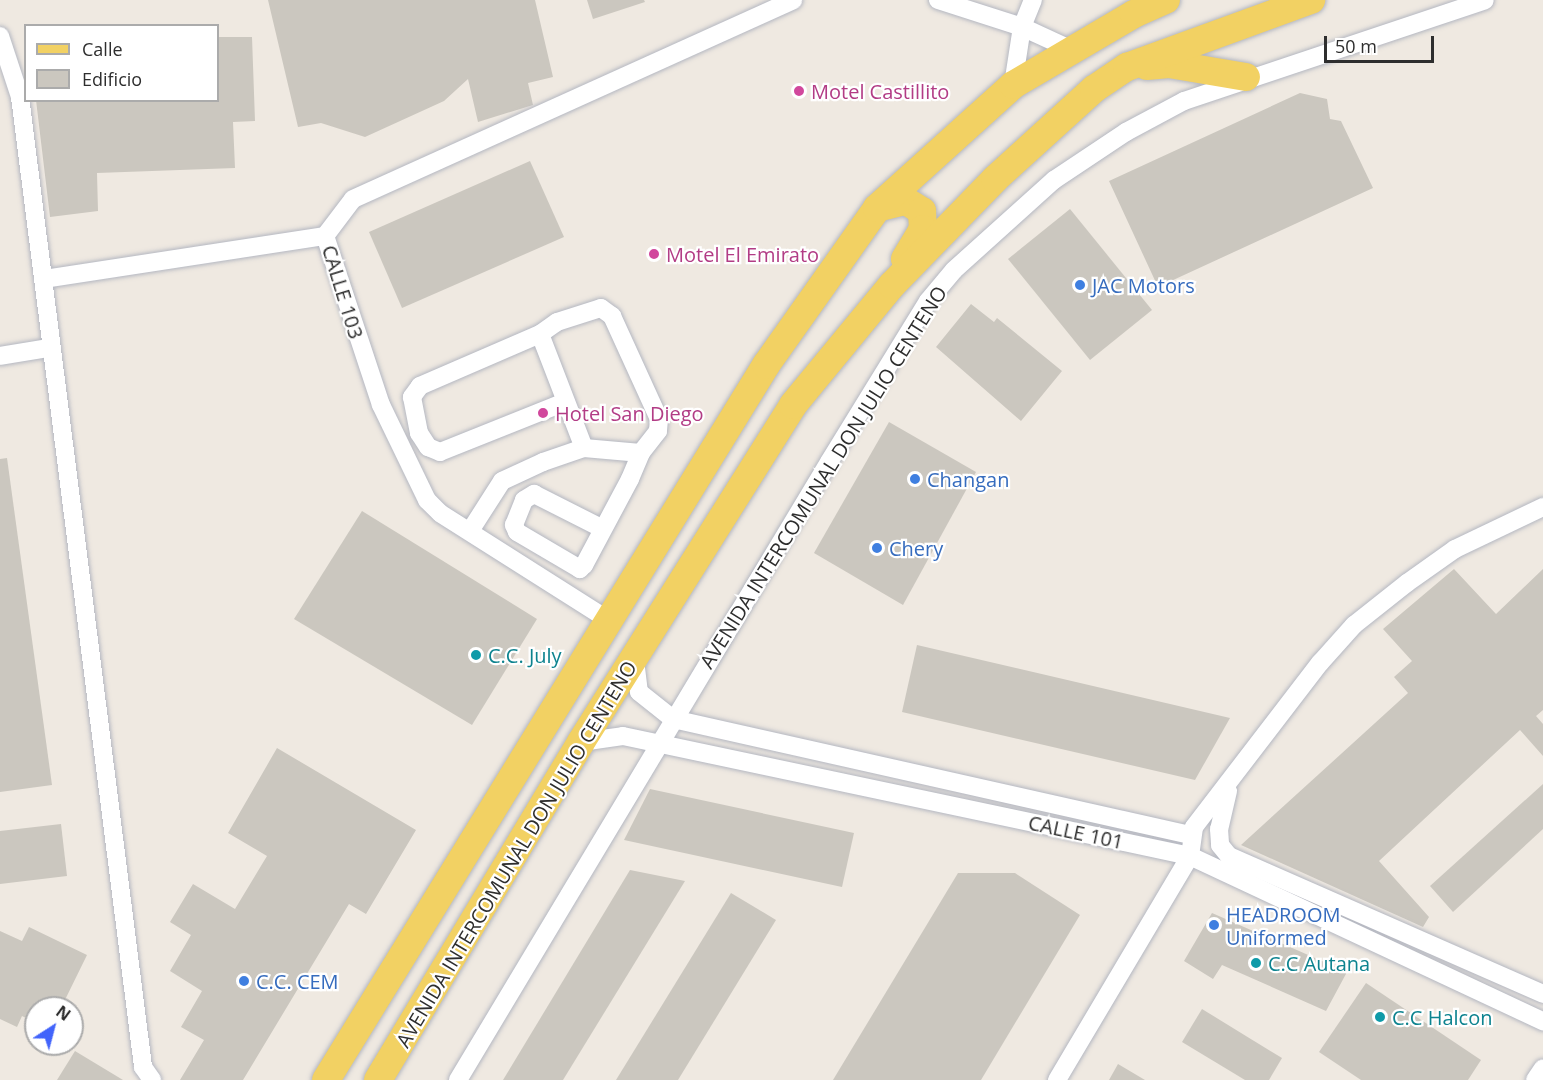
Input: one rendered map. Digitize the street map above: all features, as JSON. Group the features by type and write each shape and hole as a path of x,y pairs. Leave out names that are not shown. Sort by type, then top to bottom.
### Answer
{"main road":[{"name":"AVENIDA INTERCOMUNAL DON JULIO CENTENO","path":"326,1080 766,365 877,208 1013,85 1071,49 1166,0"},
{"name":"AVENIDA INTERCOMUNAL DON JULIO CENTENO","path":"378,1080 582,742 793,405 892,285 995,179 1094,89 1126,67 1311,0"},
{"path":"1126,67 1168,64 1246,77"},
{"path":"877,208 906,201 922,211 924,221 892,285"}],"street":[{"name":"CALLE 103","path":"610,621 440,513 411,472 361,350 325,236 353,199 793,0"},
{"path":"939,0 1022,27 1071,49"},
{"path":"1013,85 1022,27 1033,0"},
{"name":"AVENIDA INTERCOMUNAL DON JULIO CENTENO","path":"458,1080 673,719 922,311 954,270 1054,180 1126,132 1246,77 1485,0"},
{"path":"0,36 20,97 44,279 49,348 70,482 143,1067 152,1080"},
{"path":"44,279 325,236"},
{"path":"566,402 440,452 428,447 419,433 412,397 420,386 540,334 587,310 601,308 612,316 659,419 658,431 641,453 603,529 577,570 517,532 514,525 524,500 534,494 603,529"},
{"path":"540,334 584,448"},
{"path":"0,356 49,348"},
{"path":"470,531 502,481 584,448 641,453"},
{"path":"1057,1080 1190,856 1190,835 1354,625 1455,549 1543,507"},
{"name":"CALLE 101","path":"635,660 639,692 673,719 1190,835"},
{"name":"CALLE 101","path":"582,742 623,736 1190,856 1543,1021"},
{"path":"1231,784 1219,829 1220,845 1229,856 1543,994"},
{"path":"1484,994 1493,972"},
{"path":"1535,1080 1543,1068"}],"building":[{"path":"268,0 535,0 553,77 528,83 533,105 478,122 468,79 444,101 365,137 321,123 298,127"},
{"path":"587,0 644,0 645,2 593,19"},
{"path":"219,37 252,37 255,121 233,122 235,168 97,173 98,211 50,217 36,102 219,102"},
{"path":"1300,93 1327,99 1330,119 1341,121 1373,188 1158,287 1109,181"},
{"path":"530,161 564,237 402,308 369,232"},
{"name":"JAC Motors","path":"1070,209 1152,310 1090,360 1008,259"},
{"path":"971,304 994,322 997,318 1062,371 1021,421 936,347"},
{"path":"889,422 976,472 903,605 814,553"},
{"path":"7,458 52,785 0,792 0,459"},
{"path":"362,511 537,619 472,725 294,619"},
{"path":"1454,569 1496,614 1543,569 1543,710 1536,716 1543,724 1543,756 1520,730 1379,861 1429,917 1423,927 1241,845 1408,693 1394,677 1412,661 1383,629"},
{"path":"917,645 1230,718 1195,780 902,712"},
{"path":"277,748 416,830 366,914 349,904 243,1080 180,1080 204,1040 181,1027 202,991 170,971 191,935 170,922 193,884 235,909 267,856 228,833"},
{"path":"1543,784 1543,829 1453,912 1430,886"},
{"path":"650,789 854,833 842,887 624,840"},
{"path":"61,824 67,876 0,884 0,831"},
{"path":"630,870 685,881 563,1080 503,1080"},
{"path":"958,873 1015,873 1080,915 981,1080 833,1080"},
{"path":"731,893 776,920 678,1080 616,1080"},
{"name":"C.C Autana","path":"1212,913 1347,972 1326,1011 1222,965 1213,979 1184,961"},
{"path":"29,927 87,955 67,996 24,996 24,1017 22,1016 17,1027 0,1019 0,931 22,941"},
{"name":"C.C Halcon","path":"1366,983 1481,1060 1468,1080 1361,1080 1319,1052"},
{"path":"1202,1009 1282,1058 1269,1080 1245,1080 1182,1042"},
{"path":"72,1056 83,1056 123,1080 57,1080"},
{"path":"1118,1064 1145,1080 1109,1080"}],"place":[{"name":"Motel Castillito","path":"799,91"},
{"name":"Motel El Emirato","path":"654,254"},
{"name":"JAC Motors","path":"1080,285"},
{"name":"Hotel San Diego","path":"543,413"},
{"name":"Changan","path":"915,479"},
{"name":"Chery","path":"877,548"},
{"name":"C.C. July","path":"476,655"},
{"name":"HEADROOM Uniformed","path":"1214,925"},
{"name":"C.C Autana","path":"1256,963"},
{"name":"C.C. CEM","path":"244,981"},
{"name":"C.C Halcon","path":"1380,1017"}]}
